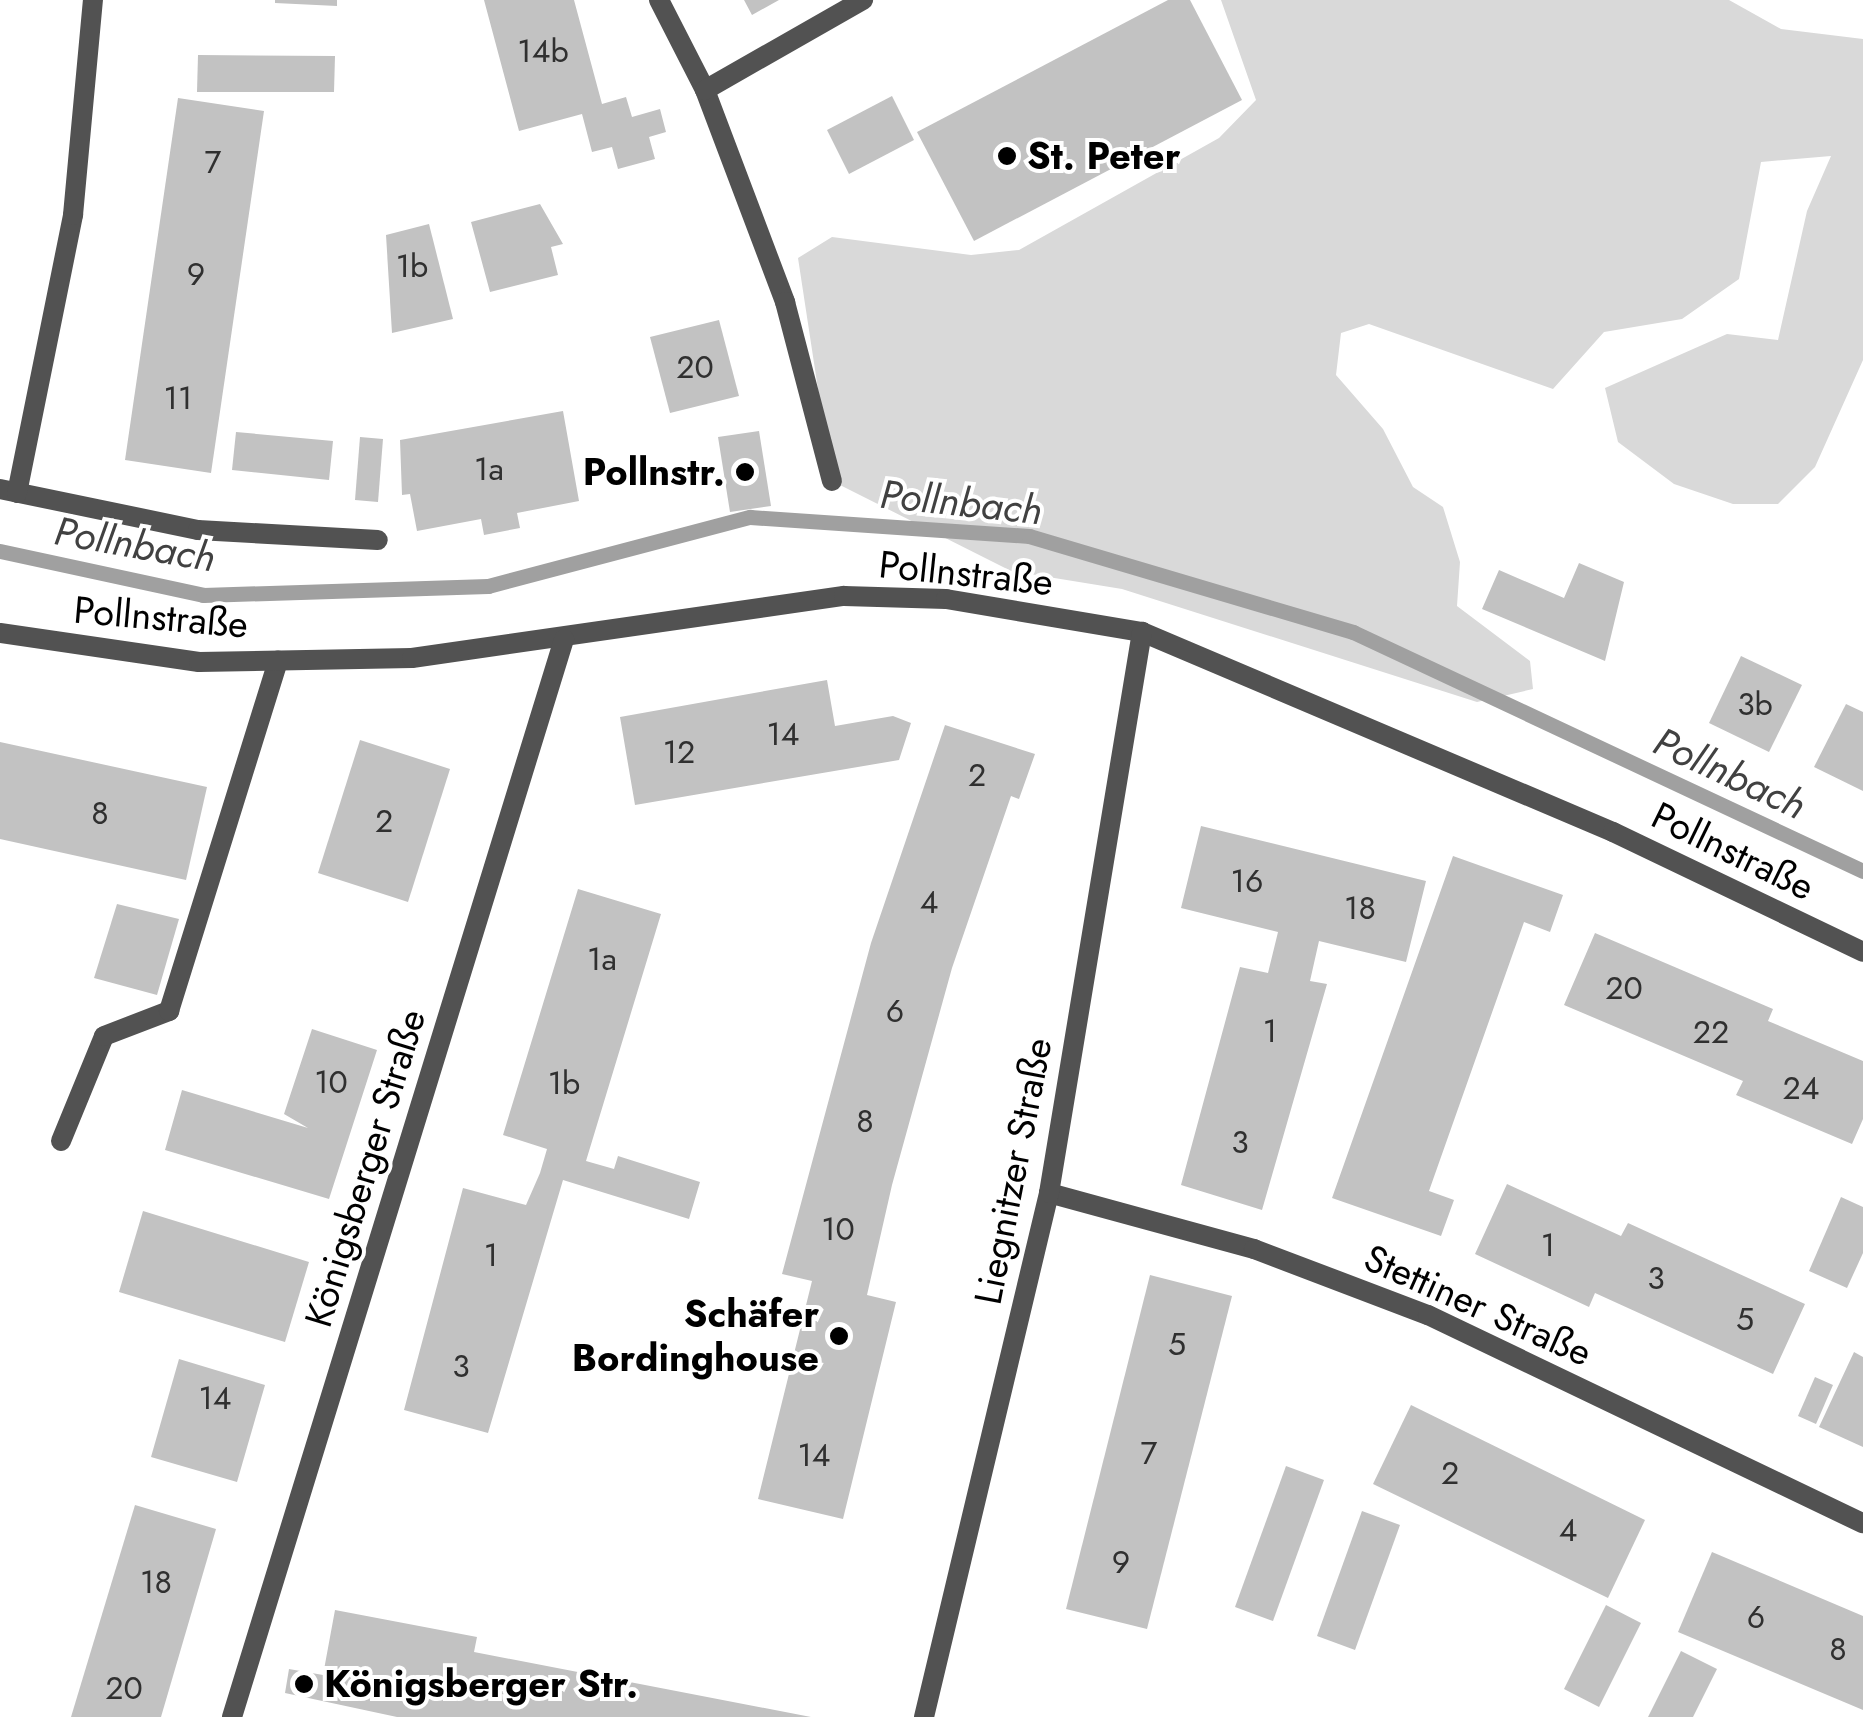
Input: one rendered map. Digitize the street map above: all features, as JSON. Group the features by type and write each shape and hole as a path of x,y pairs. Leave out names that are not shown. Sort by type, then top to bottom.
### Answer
{"street":[{"path":"94,0 73,216 8,491 198,530 378,540"},
{"path":"659,0 705,90 786,302 832,481"},
{"path":"705,90 863,0"},
{"name":"Pollnstraße","path":"0,633 200,662 412,658 844,596 946,599 1142,632 1614,832 1863,952"},
{"name":"Liegnitzer Straße","path":"924,1717 1049,1193 1142,632"},
{"name":"Königsberger Straße","path":"232,1717 564,639"},
{"path":"62,1141 104,1036 169,1011 278,661"},
{"name":"Stettiner Straße","path":"1049,1193 1254,1249 1428,1315 1863,1523"}],"shaded area":[{"path":"1221,0 1729,0 1781,29 1863,39 1863,360 1815,467 1778,504 1733,504 1674,484 1618,442 1605,388 1727,334 1778,340 1807,211 1831,156 1761,162 1739,279 1682,319 1604,332 1553,389 1369,324 1341,333 1336,375 1383,429 1413,487 1443,507 1460,562 1457,606 1530,661 1533,689 1477,702 1122,589 1011,571 832,481 798,258 832,237 971,255 1019,250 1219,138 1256,100"}],"building":[{"path":"337,0 337,6 275,3"},
{"path":"484,0 574,0 602,104 626,97 632,117 660,109 666,132 649,137 655,159 618,169 612,147 592,152 582,114 519,131"},
{"path":"744,0 779,0 752,15"},
{"path":"1168,0 1190,0 1242,100 974,241 917,132"},
{"path":"198,55 335,56 334,92 197,92"},
{"path":"892,96 914,140 849,174 827,130"},
{"path":"178,98 264,111 211,473 125,460"},
{"path":"540,204 563,244 551,247 558,275 490,292 471,222"},
{"path":"429,224 453,319 392,333 386,235"},
{"path":"719,320 739,396 670,413 650,337"},
{"path":"563,411 579,501 517,513 520,528 484,535 481,519 417,531 410,494 402,495 400,440"},
{"name":"Pollnstr.","path":"759,431 771,506 730,512 718,437"},
{"path":"236,432 333,441 329,480 232,470"},
{"path":"360,437 383,439 378,502 355,500"},
{"path":"1579,563 1624,582 1605,661 1482,609 1499,570 1564,598"},
{"path":"1741,656 1802,685 1769,752 1709,723"},
{"path":"827,680 835,726 893,716 911,723 899,760 635,805 620,717"},
{"path":"1846,704 1863,712 1863,791 1814,767"},
{"path":"945,725 1035,754 1019,799 1011,796 952,968 892,1185 867,1295 896,1302 843,1519 758,1499 812,1281 782,1274 871,943"},
{"path":"360,740 450,769 408,902 318,873"},
{"path":"0,742 207,787 186,880 0,839"},
{"path":"1201,826 1426,881 1406,962 1319,941 1310,981 1327,984 1262,1210 1181,1185 1240,967 1268,973 1278,932 1181,908"},
{"path":"1453,856 1563,895 1550,932 1524,922 1429,1191 1454,1200 1441,1236 1332,1198"},
{"path":"578,889 661,914 586,1161 614,1169 618,1156 700,1182 689,1219 563,1180 488,1433 404,1410 463,1188 526,1205 540,1173 547,1149 503,1135"},
{"path":"117,904 179,919 157,995 94,978"},
{"path":"1595,933 1773,1009 1768,1021 1863,1061 1863,1119 1852,1144 1736,1095 1743,1081 1564,1005"},
{"path":"312,1029 377,1050 329,1199 165,1150 182,1090 308,1128 284,1114"},
{"path":"1507,1184 1621,1236 1628,1223 1805,1304 1773,1374 1595,1293 1589,1307 1475,1254"},
{"path":"1841,1197 1863,1207 1863,1253 1847,1288 1809,1271"},
{"path":"143,1211 309,1262 285,1342 119,1292"},
{"path":"1150,1275 1232,1296 1147,1629 1066,1609"},
{"path":"1854,1352 1863,1357 1863,1447 1819,1427"},
{"path":"179,1359 265,1385 237,1482 151,1457"},
{"path":"1815,1377 1833,1385 1816,1424 1798,1416"},
{"path":"1411,1405 1645,1520 1608,1598 1373,1484"},
{"path":"1286,1466 1324,1480 1273,1621 1235,1607"},
{"path":"135,1505 216,1529 161,1717 71,1717"},
{"path":"1362,1511 1400,1525 1355,1650 1317,1636"},
{"path":"1712,1552 1863,1616 1863,1710 1678,1632"},
{"path":"1606,1605 1641,1623 1599,1707 1564,1689"},
{"path":"335,1610 477,1637 474,1652 811,1717 397,1717 285,1693 289,1669 323,1675"},
{"path":"1681,1651 1717,1669 1693,1717 1648,1717"}],"waterway":[{"name":"Pollnbach","path":"0,551 203,595 488,586 750,517 1029,536 1353,632 1863,871"}],"place":[{"name":"St. Peter","path":"1007,156"},
{"name":"Pollnstr.","path":"745,472"},
{"name":"Schäfer Bordinghouse","path":"839,1336"},
{"name":"Königsberger Str.","path":"304,1684"}]}
